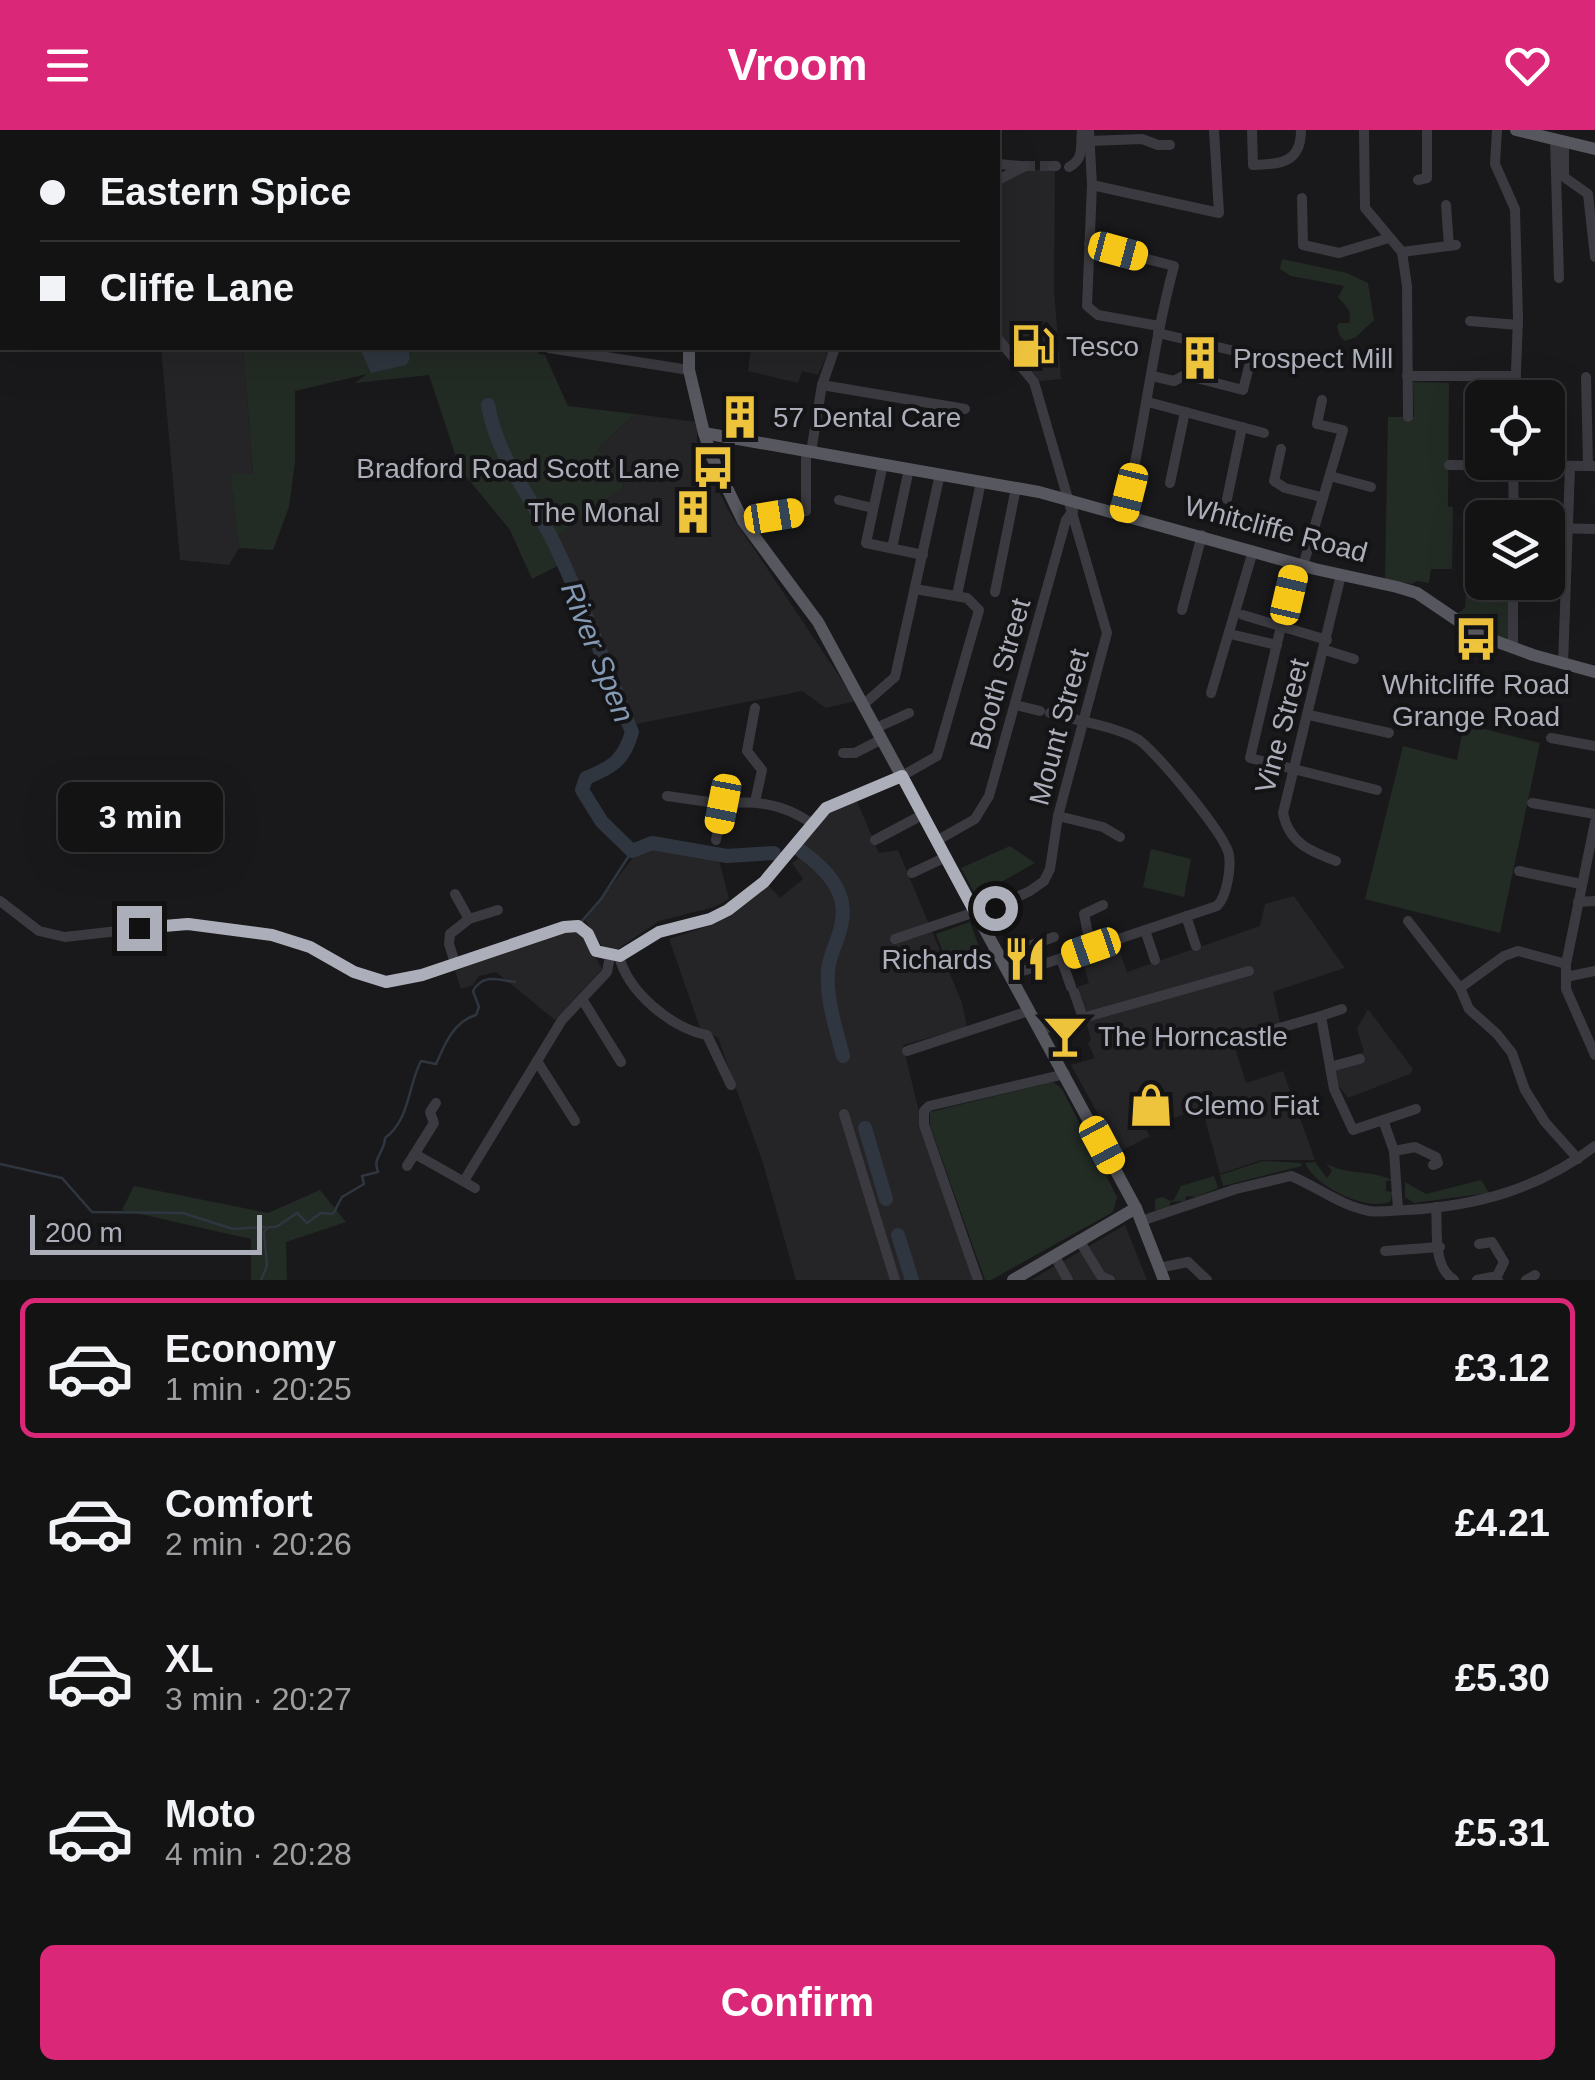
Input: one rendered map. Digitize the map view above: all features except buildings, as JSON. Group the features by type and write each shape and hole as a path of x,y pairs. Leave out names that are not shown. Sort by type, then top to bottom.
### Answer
{"main road":[{"path":"1516,130 1595,149"},
{"path":"690,350 689,370 704,433 743,521 818,622 864,704 1065,1074 1138,1214 1162,1274"},
{"name":"Whitcliffe Road","path":"704,433 1016,488 1071,505 1124,514 1417,594 1479,635 1595,672"},
{"path":"1014,1280 1038,1274 1054,1256 1079,1240 1138,1214"}],"street":[{"path":"1148,130 1149,143"},
{"path":"1092,185 1219,213 1214,130"},
{"path":"1252,130 1253,166 1291,158 1300,147 1300,130"},
{"path":"1364,130 1366,208 1402,252 1408,286 1408,417"},
{"path":"1418,180 1427,178 1426,130"},
{"path":"1498,130 1496,164 1515,209 1516,380"},
{"path":"1087,134 1170,145"},
{"path":"1070,167 1077,163 1087,134"},
{"path":"1087,134 1092,185 1087,306 1098,315 1252,355 1243,390 1185,374 1174,381 1152,376"},
{"path":"1559,140 1564,177 1588,194 1595,257"},
{"path":"1559,140 1559,278"},
{"path":"1000,164 1025,166 1000,179"},
{"path":"1302,198 1302,245 1340,253 1389,238"},
{"path":"1402,252 1452,245 1446,204"},
{"path":"1089,244 1174,266 1124,514"},
{"path":"1470,320 1518,322"},
{"name":"Mount Street","path":"976,914 1030,892 1044,881 1050,869 1058,816 1106,624 1034,382 1000,341"},
{"path":"562,350 689,370"},
{"path":"743,521 806,511 808,451 822,384 835,350"},
{"path":"1407,376 1516,376"},
{"path":"1565,467 1591,466 1586,377"},
{"path":"822,384 966,409"},
{"path":"1322,400 1317,424 1343,430 1281,626 1250,758 1377,790"},
{"path":"1148,402 1264,433"},
{"path":"1170,482 1185,412"},
{"path":"1227,499 1242,427"},
{"path":"1281,449 1274,481 1285,488 1321,497"},
{"path":"882,464 866,543 922,555"},
{"path":"1450,465 1465,465"},
{"path":"1563,664 1570,467"},
{"path":"892,548 909,469"},
{"path":"864,704 894,677 940,474"},
{"path":"1330,476 1371,487"},
{"path":"957,596 981,482"},
{"path":"995,592 1016,488"},
{"path":"839,500 873,508"},
{"name":"Booth Street","path":"938,840 968,825 982,811 989,796 1071,505"},
{"path":"1565,529 1595,529"},
{"path":"1182,610 1202,536"},
{"path":"1210,693 1253,551"},
{"name":"Vine Street","path":"1336,861 1302,848 1285,825 1283,813 1341,575"},
{"path":"415,1154 469,1185 562,1020 607,972 615,956 659,932 710,919 728,910 764,882 826,808 902,776 937,756 979,610 975,603 957,596 916,589"},
{"path":"1513,600 1513,647"},
{"path":"1244,615 1281,626 1354,658"},
{"path":"1230,634 1276,646"},
{"path":"1010,975 1217,906 1224,898 1229,856 1222,837 1154,754 1136,738 1016,704"},
{"path":"754,802 762,770 747,751 756,708"},
{"path":"842,753 855,753 909,713"},
{"path":"1308,714 1389,733"},
{"path":"1551,738 1595,746"},
{"path":"667,796 723,804 754,802 791,809 811,823"},
{"path":"1532,803 1595,814"},
{"path":"716,840 723,804"},
{"path":"874,840 924,814"},
{"path":"1058,816 1102,827 1120,838"},
{"path":"1595,822 1566,970 1572,1007 1595,1055"},
{"path":"912,872 946,857"},
{"path":"1518,871 1581,884"},
{"path":"455,894 469,919"},
{"path":"1578,902 1595,900"},
{"path":"0,901 39,931 66,937 188,924 272,935 310,947 354,972 386,982 455,964 543,933 578,926 588,934 596,951 615,956 630,984 663,1015 678,1027 706,1034 731,1085"},
{"path":"1091,948 1084,914 1103,905"},
{"path":"455,964 450,934 469,919 498,910"},
{"path":"894,939 976,914"},
{"path":"1186,916 1196,946"},
{"path":"1408,921 1460,988 1469,1010 1512,1053 1525,1090 1544,1122 1578,1159"},
{"path":"1144,930 1155,960"},
{"path":"1001,956 1054,937"},
{"path":"1460,988 1504,956 1518,951 1566,970 1595,971"},
{"path":"1061,958 1082,1018"},
{"path":"1040,1030 1248,971"},
{"path":"582,999 621,1062"},
{"path":"1238,1040 1342,1008"},
{"path":"907,1050 1029,1011"},
{"path":"1321,1016 1334,1089 1353,1130 1416,1109"},
{"path":"1330,1067 1360,1060"},
{"path":"537,1061 574,1121"},
{"path":"978,1280 924,1125 924,1111 929,1106 1065,1074"},
{"path":"406,1166 434,1123 430,1112 436,1103"},
{"path":"844,1114 895,1280"},
{"path":"1383,1120 1394,1152 1398,1210"},
{"path":"1138,1214 1291,1176 1336,1201 1372,1212 1436,1207 1504,1196 1578,1159 1595,1146"},
{"path":"1394,1152 1415,1147 1436,1157 1438,1163 1433,1165"},
{"path":"1436,1207 1443,1272 1454,1280"},
{"path":"1079,1240 1100,1276 1110,1280"},
{"path":"1477,1280 1497,1279 1504,1262 1492,1242 1479,1244"},
{"path":"1385,1251 1440,1247"},
{"path":"1054,1256 1068,1280"},
{"path":"1162,1274 1188,1262 1207,1280"}],"shaded area":[{"path":"1022,170 1055,170 1054,291 1061,379 1040,381 1000,334 1000,184"},
{"path":"1282,259 1347,273 1368,283 1374,320 1356,337 1345,341 1337,327 1350,319 1348,308 1338,297 1344,286 1291,276 1280,269"},
{"path":"161,350 243,350 253,475 230,474 239,548 229,565 180,560"},
{"path":"243,350 538,350 538,354 545,355 568,406 635,414 598,448 624,487 557,536 567,561 532,579 510,530 460,469 429,375 355,383 367,374 295,391 295,462 289,507 273,550 239,548 230,474 253,474"},
{"path":"361,350 408,350 410,359 406,365 371,373"},
{"path":"751,350 829,350 818,375 802,371 798,383 748,371"},
{"path":"1413,382 1449,383 1448,506 1453,507 1452,569 1431,569 1429,583 1412,584 1385,579 1388,417 1414,417"},
{"path":"635,414 697,422 697,445 728,510 856,701 826,708 802,691 636,724 556,536 624,487 598,448"},
{"path":"1465,600 1511,600 1510,644 1454,616 1465,608"},
{"path":"1464,724 1540,743 1500,933 1365,899 1403,746 1457,760"},
{"path":"857,801 879,853 898,850 962,1003 967,1027 903,1045 917,1104 973,1280 796,1280 763,1163 718,1038 700,1028 669,939 717,923 767,884 780,898 803,879 792,863 798,859 800,843 827,812"},
{"path":"1010,846 1035,863 976,896 961,868"},
{"path":"655,849 719,860 729,899 714,907 659,921 616,950 604,949 585,920 635,855"},
{"path":"1151,849 1191,859 1184,897 1143,887"},
{"path":"1294,896 1345,968 1273,992 1282,1031 1234,1044 1246,1083 1283,1071 1315,1160 1261,1160 1220,1174 1204,1115 1220,1109 1219,1103 1145,1127 1150,1136 1119,1152 1071,1065 1095,1058 1088,1043 1091,1040 1077,987 1089,983 1081,957 1117,943 1127,972 1260,926 1265,904"},
{"path":"970,922 984,961 951,973 936,934"},
{"path":"564,930 585,938 602,969 555,1020 496,972 479,976 473,985 461,989 455,971"},
{"path":"1368,1009 1413,1069 1410,1074 1348,1098 1337,1084 1333,1061 1364,1052 1357,1029"},
{"path":"1053,1082 1062,1089 1117,1197 1113,1212 985,1280 930,1126 930,1112"},
{"path":"1263,1161 1302,1166 1223,1186 1220,1175"},
{"path":"1315,1162 1327,1178 1332,1171 1326,1163 1392,1180 1386,1181 1386,1191 1393,1192 1390,1202 1367,1203 1329,1188 1305,1163"},
{"path":"1214,1176 1218,1188 1196,1197 1186,1196 1185,1201 1171,1202 1168,1209 1155,1210 1155,1199 1174,1200 1181,1186"},
{"path":"1481,1180 1489,1193 1414,1203 1405,1197 1405,1182 1426,1194"},
{"path":"134,1186 268,1213 320,1190 346,1222 286,1242 287,1280 251,1280 251,1239 122,1210"},
{"path":"1125,1225 1147,1280 1031,1280"}],"waterway":[{"name":"River Spen","path":"488,405 507,460 566,568 632,732 616,761 586,778 582,790 602,822 632,851 652,843 727,856 774,853"},
{"name":"River Spen","path":"800,850 826,873 842,902 841,926 830,959 828,982 843,1056"},
{"path":"582,921 632,851"},
{"path":"261,1280 267,1266 264,1232 268,1227 276,1227 297,1213 307,1223 321,1213 333,1214 342,1197 364,1184 362,1176 378,1172 385,1138 404,1112 421,1061 436,1064 456,1028 476,1015 479,1007 473,991 477,985 491,979 515,982"},
{"name":"River Spen","path":"865,1128 886,1199"},
{"path":"0,1164 62,1178 92,1212 183,1213 233,1229 265,1227"},
{"name":"River Spen","path":"898,1235 912,1280"}],"tunnel":[{"path":"1025,166 1052,166"}],"place":[{"name":"Tesco","path":"1033,346"},
{"name":"Prospect Mill","path":"1200,358"},
{"name":"57 Dental Care","path":"740,417"},
{"name":"Bradford Road Scott Lane","path":"713,468"},
{"name":"The Monal","path":"693,512"},
{"name":"Whitcliffe Road Grange Road","path":"1476,639"},
{"name":"Richards","path":"1025,959"},
{"name":"The Horncastle","path":"1065,1036"},
{"name":"Clemo Fiat","path":"1151,1105"}],"route":[{"path":"139,928 188,924 272,935 310,947 354,972 386,982 422,975 564,927 578,926 588,934 596,951 620,956 659,932 710,919 728,910 764,882 826,808 902,776 977,916 995,908"}]}
